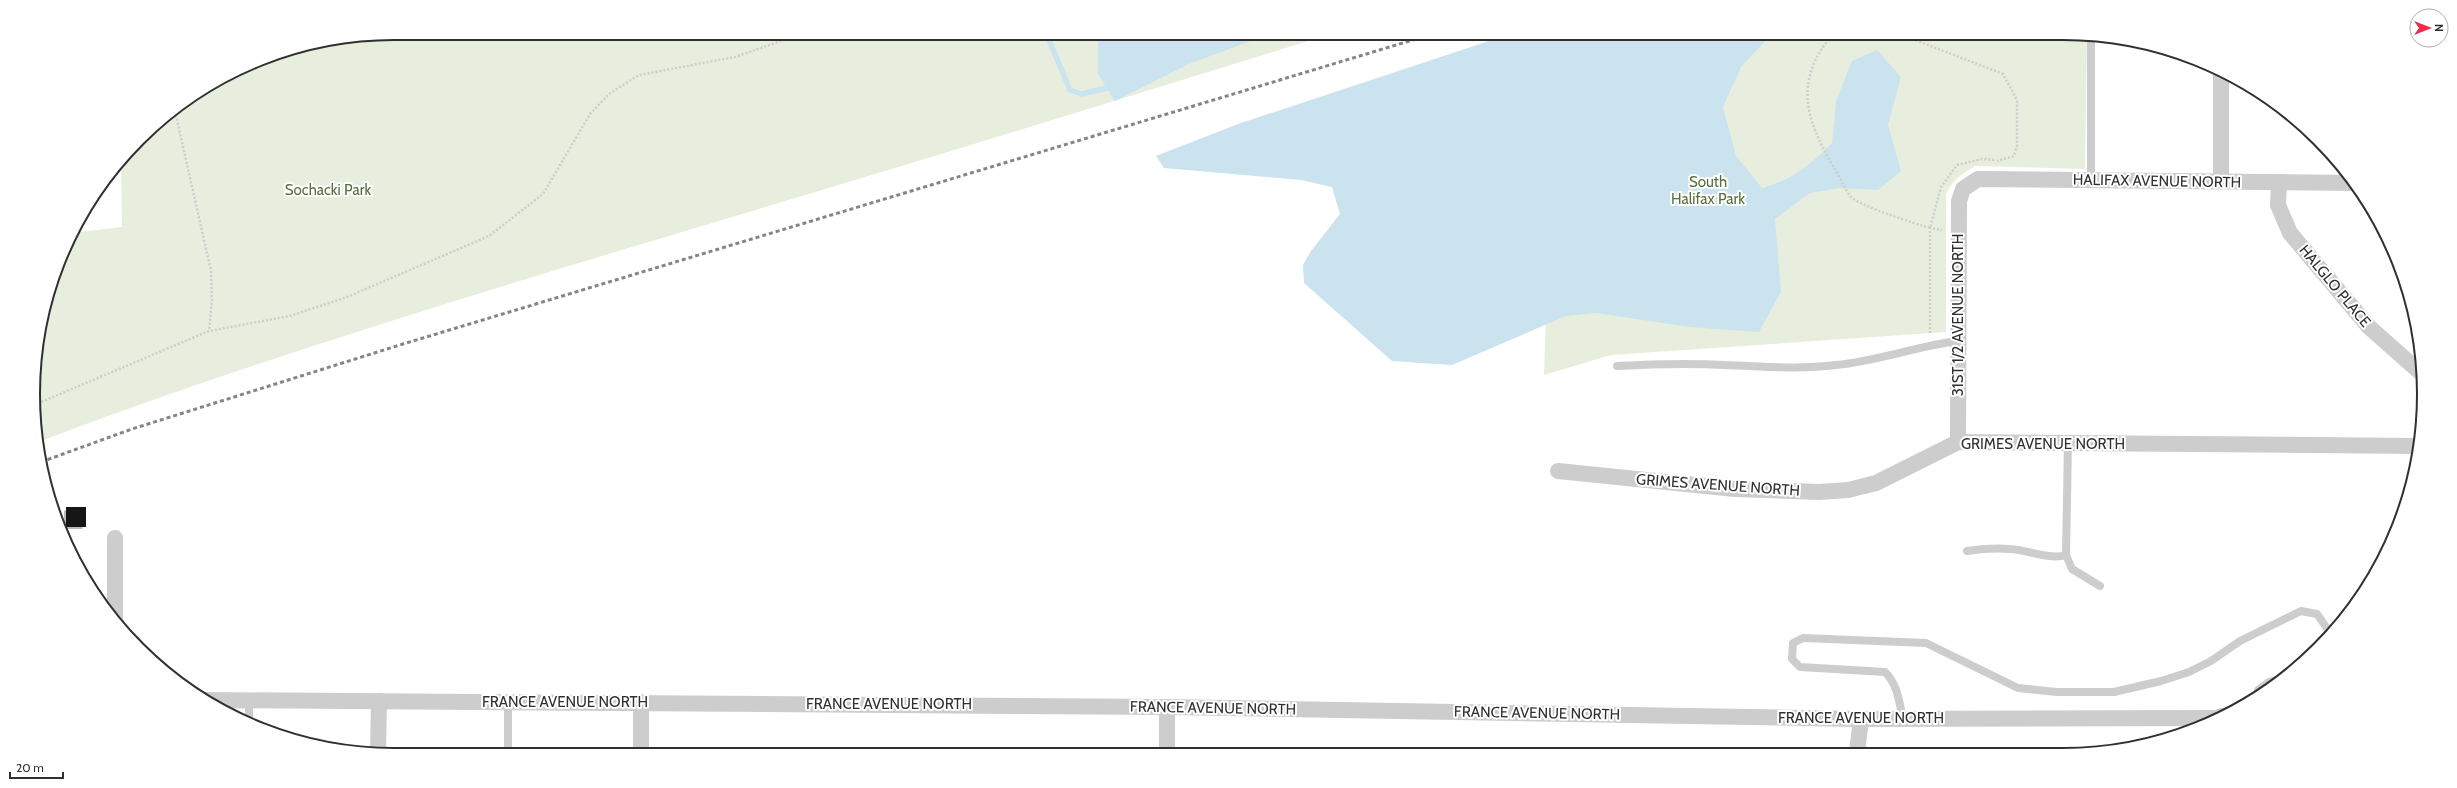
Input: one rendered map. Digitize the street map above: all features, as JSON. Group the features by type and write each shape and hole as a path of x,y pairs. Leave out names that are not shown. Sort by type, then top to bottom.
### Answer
{"street":[{"path":"2221,78 2221,181"},
{"name":"HALIFAX AVENUE NORTH","path":"1963,189 1978,179 2347,182"},
{"name":"HALGLO PLACE","path":"2279,182 2278,205 2290,233 2369,328 2416,369"},
{"name":"31ST 1/2 AVENUE NORTH","path":"1958,442 1958,232 1959,201 1963,189"},
{"name":"GRIMES AVENUE NORTH","path":"1558,471 1749,490 1819,492 1848,490 1876,483 1905,470 1958,442 2413,446"},
{"path":"115,538 115,612"},
{"name":"FRANCE AVENUE NORTH","path":"215,700 1167,707 1861,719 2202,719"},
{"path":"378,747 379,701"},
{"path":"641,702 641,748"},
{"path":"1167,707 1167,748"},
{"path":"1857,748 1861,719"}],"lane":[{"path":"2091,180 2092,42"},
{"path":"1617,366 1682,364 1779,369 1829,366 1876,360 1930,344 1958,341"},
{"path":"2068,443 2066,554 2072,570 2100,586"},
{"path":"1967,551 2012,549 2046,555 2066,554"},
{"path":"1903,719 1897,690 1892,679 1885,672 1800,667 1792,659 1793,643 1803,638 1926,643 2018,688 2057,692 2114,692 2162,681 2189,672 2211,661 2240,641 2301,611 2317,614 2328,628"},
{"path":"249,700 249,716"},
{"path":"508,702 508,748"}],"path":[{"path":"40,402 209,331 290,316 347,297 489,236 542,194 590,114 609,94 639,75 735,57 784,40"},
{"path":"1828,40 1820,49 1809,75 1807,106 1822,148 1852,198 1905,221 1930,228 1958,232"},
{"path":"1915,40 2003,74 2017,100 2017,146 2014,156 1996,160 1982,159 1957,165 1941,187 1930,228 1930,344"},
{"path":"176,115 211,271 212,300 209,331"},
{"path":"1996,160 1997,180"}],"green space":[{"name":"Sochacki Park","path":"394,40 1311,40 995,138 413,314 224,375 43,440 40,394 43,348 52,302 59,280 80,232 122,227 121,169 144,144 178,113 217,87 259,67 302,52 348,43"},
{"name":"South Halifax Park","path":"1555,40 2087,41 2085,169 1975,166 1955,181 1946,194 1946,332 1611,355 1544,375"}],"water":[{"path":"1098,40 1253,40 1189,64 1115,101 1098,74"},
{"path":"1492,40 1766,40 1741,67 1723,107 1736,156 1762,188 1784,180 1800,171 1832,143 1836,101 1852,61 1877,50 1901,77 1888,125 1901,171 1878,190 1839,188 1810,193 1775,219 1781,292 1759,332 1689,327 1597,313 1566,316 1452,365 1392,361 1304,283 1303,265 1311,251 1340,214 1332,187 1301,180 1164,168 1156,156 1238,124"}],"building":[{"path":"66,507 86,507 86,527 66,526"}],"waterway":[{"path":"1049,40 1070,90 1082,94 1107,88"}],"railway":[{"path":"46,460 132,429 403,344 1413,40"}]}
